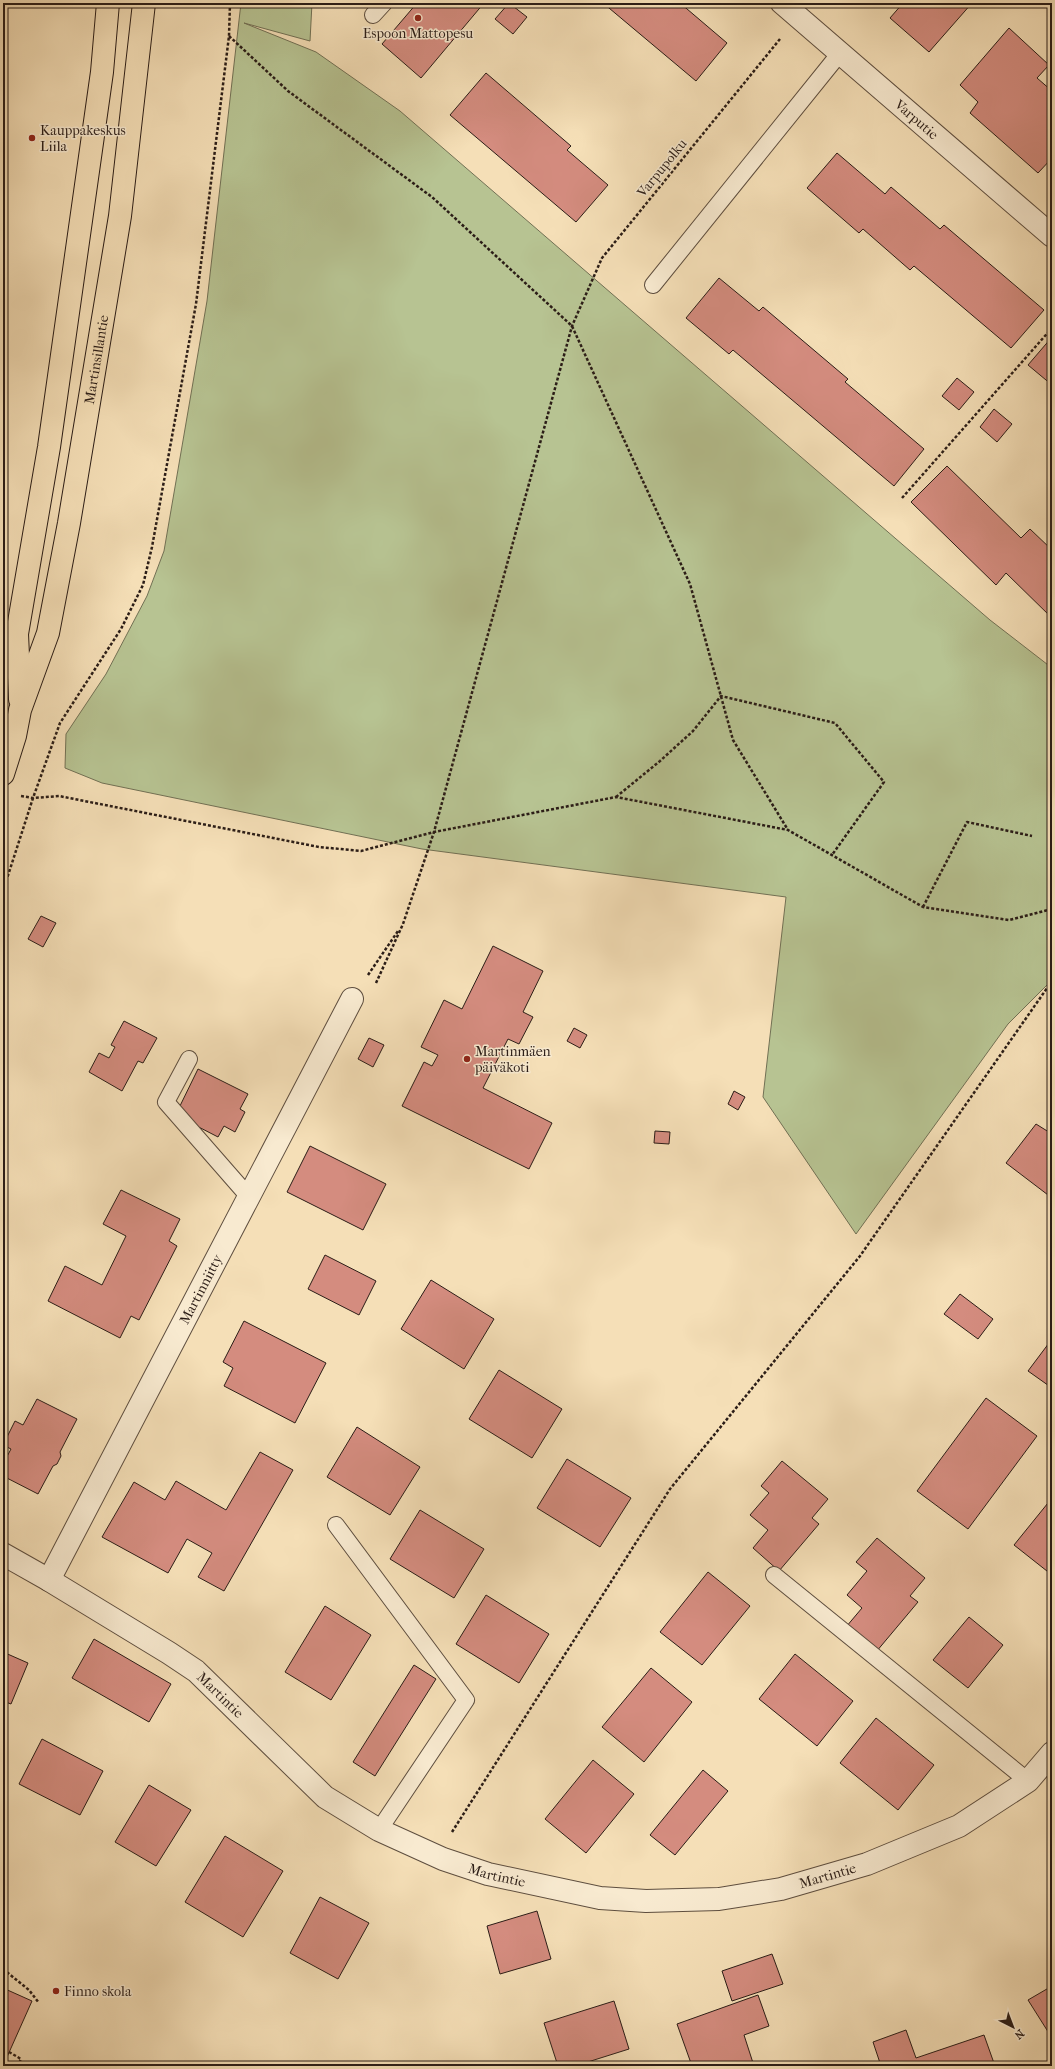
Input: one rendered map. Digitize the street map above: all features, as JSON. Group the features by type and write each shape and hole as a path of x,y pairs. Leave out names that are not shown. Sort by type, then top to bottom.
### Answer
{"main road":[{"name":"Martinsillantie","path":"20,710 17,634 49,447 102,72 108,3"},
{"name":"Martinsillantie","path":"3,774 9,733 20,710 48,633 69,523 120,216 144,3"}],"street":[{"name":"Varputie","path":"782,3 1052,236"},
{"name":"Martinniitty","path":"49,1580 352,999"},
{"name":"Martintie","path":"3,1554 49,1580 196,1671 325,1797 380,1830 443,1859 512,1881 600,1898 646,1901 719,1899 781,1889 868,1864 959,1826 1028,1781 1052,1753"}],"lane":[{"path":"373,15 384,3"},
{"path":"653,285 840,53"},
{"path":"189,1059 166,1102 248,1197"},
{"path":"336,1525 466,1700 380,1830"},
{"path":"774,1575 1028,1781"}],"path":[{"path":"3,891 33,798 60,723 121,629 143,585 152,547 196,304 229,36 230,3"},
{"path":"229,36 288,90 432,197 572,326 690,584 733,740 788,830"},
{"name":"Varpupolku","path":"352,999 403,924 434,832 572,326 602,258 781,39"},
{"path":"902,498 1052,328"},
{"path":"616,797 660,761 693,731 721,696"},
{"path":"721,696 835,723 884,782 832,855"},
{"path":"33,798 59,796 319,847 361,851 434,832 616,797 788,830 923,906 1009,920 1052,909"},
{"path":"923,906 967,822 1032,836"},
{"path":"443,1859 449,1840 456,1826 670,1489 860,1256 1052,981"},
{"path":"3,1969 29,1990 40,2003"},
{"path":"9,2052 22,2058 18,2066"}],"green space":[{"path":"241,3 312,3 310,41 244,23 316,52 400,111 990,620 1052,668 1052,980 1008,1024 856,1234 763,1097 786,897 422,849 102,783 65,768 66,734 106,674 147,596 164,551 207,301"}],"building":[{"path":"417,3 484,3 421,78 382,44"},
{"path":"509,3 527,17 513,34 495,19"},
{"path":"603,3 680,3 727,43 696,81"},
{"path":"903,3 972,3 929,52 890,18"},
{"path":"1009,28 1049,65 1037,78 1052,91 1052,158 1038,173 970,113 978,102 960,85"},
{"path":"486,73 571,146 567,150 608,185 576,222 450,115"},
{"path":"837,153 885,194 891,187 940,229 944,225 1044,310 1011,348 914,266 910,270 863,229 859,233 807,188"},
{"path":"719,278 759,311 763,307 848,379 845,382 924,449 894,486 733,350 729,354 686,318"},
{"path":"1052,337 1052,385 1028,365"},
{"path":"957,378 974,392 959,410 942,396"},
{"path":"994,409 1012,424 997,442 980,427"},
{"path":"947,466 1021,538 1030,529 1052,550 1052,618 1006,573 996,585 911,502"},
{"path":"41,916 56,923 43,947 28,939"},
{"name":"Martinmäen päiväkoti","path":"493,946 543,971 523,1012 533,1017 519,1044 508,1039 483,1088 552,1123 529,1169 402,1106 424,1062 432,1066 438,1055 421,1047 444,1000 462,1009"},
{"path":"124,1021 157,1038 143,1063 138,1061 122,1091 89,1072 99,1053 109,1058 115,1047 111,1045"},
{"path":"574,1028 587,1035 580,1048 567,1041"},
{"path":"369,1038 384,1045 373,1067 358,1059"},
{"path":"198,1069 248,1094 240,1109 245,1112 235,1132 224,1126 218,1137 189,1122 177,1112"},
{"path":"734,1091 745,1097 738,1110 728,1104"},
{"path":"1036,1124 1052,1134 1052,1198 1006,1163"},
{"path":"655,1131 670,1132 669,1144 654,1143"},
{"path":"310,1146 386,1184 363,1230 287,1192"},
{"path":"121,1190 180,1219 169,1241 177,1246 139,1320 131,1316 120,1338 48,1301 65,1266 102,1285 126,1236 103,1224"},
{"path":"325,1255 376,1281 359,1315 308,1289"},
{"path":"431,1280 494,1319 464,1369 401,1329"},
{"path":"960,1294 993,1319 978,1339 944,1314"},
{"path":"244,1321 326,1363 295,1423 224,1386 233,1368 223,1362"},
{"path":"1052,1339 1052,1388 1028,1371"},
{"path":"499,1370 562,1409 532,1458 469,1419"},
{"path":"986,1398 1037,1436 968,1529 917,1491"},
{"path":"37,1399 77,1419 60,1452 61,1456 57,1464 53,1466 38,1494 3,1476 3,1464 11,1449 3,1445 15,1421 23,1425"},
{"path":"357,1427 420,1467 390,1515 327,1477"},
{"path":"260,1452 293,1470 224,1591 198,1577 212,1553 187,1539 168,1573 102,1537 134,1482 165,1500 176,1481 226,1510"},
{"path":"567,1459 631,1498 600,1547 537,1508"},
{"path":"782,1461 828,1499 812,1518 819,1524 779,1571 753,1548 768,1530 750,1515 769,1493 761,1486"},
{"path":"1052,1498 1052,1575 1014,1545"},
{"path":"420,1510 484,1549 454,1598 390,1559"},
{"path":"877,1538 925,1578 910,1596 918,1602 876,1652 846,1627 862,1608 847,1595 867,1571 856,1562"},
{"path":"708,1572 750,1606 702,1665 660,1632"},
{"path":"486,1595 549,1634 519,1683 456,1644"},
{"path":"325,1606 371,1635 331,1700 285,1672"},
{"path":"969,1617 1003,1645 968,1688 933,1660"},
{"path":"94,1639 171,1684 149,1722 72,1678"},
{"path":"3,1652 28,1663 11,1704 3,1701"},
{"path":"795,1654 853,1701 817,1746 759,1699"},
{"path":"414,1665 436,1679 375,1776 353,1762"},
{"path":"651,1668 692,1702 644,1762 602,1727"},
{"path":"876,1718 934,1765 898,1810 840,1763"},
{"path":"42,1739 103,1771 80,1815 19,1784"},
{"path":"593,1760 634,1794 586,1853 545,1819"},
{"path":"703,1770 728,1791 675,1855 650,1835"},
{"path":"149,1785 191,1810 156,1866 115,1842"},
{"path":"225,1836 283,1871 243,1937 185,1902"},
{"path":"320,1897 369,1923 338,1979 290,1953"},
{"path":"537,1911 551,1959 500,1974 487,1926"},
{"path":"772,1954 783,1984 732,2001 722,1971"},
{"path":"1052,1986 1052,2038 1028,2000"},
{"path":"3,1988 32,2001 3,2066"},
{"path":"758,1995 769,2026 744,2035 754,2066 692,2066 677,2024"},
{"path":"614,2001 629,2049 575,2066 558,2066 544,2023"},
{"path":"906,2030 916,2058 984,2035 995,2066 881,2066 873,2042"}],"place":[{"name":"Espoon Mattopesu","path":"418,18"},
{"name":"Kauppakeskus Liila","path":"32,138"},
{"name":"Martinmäen päiväkoti","path":"467,1059"},
{"name":"Finno skola","path":"56,1991"}]}
